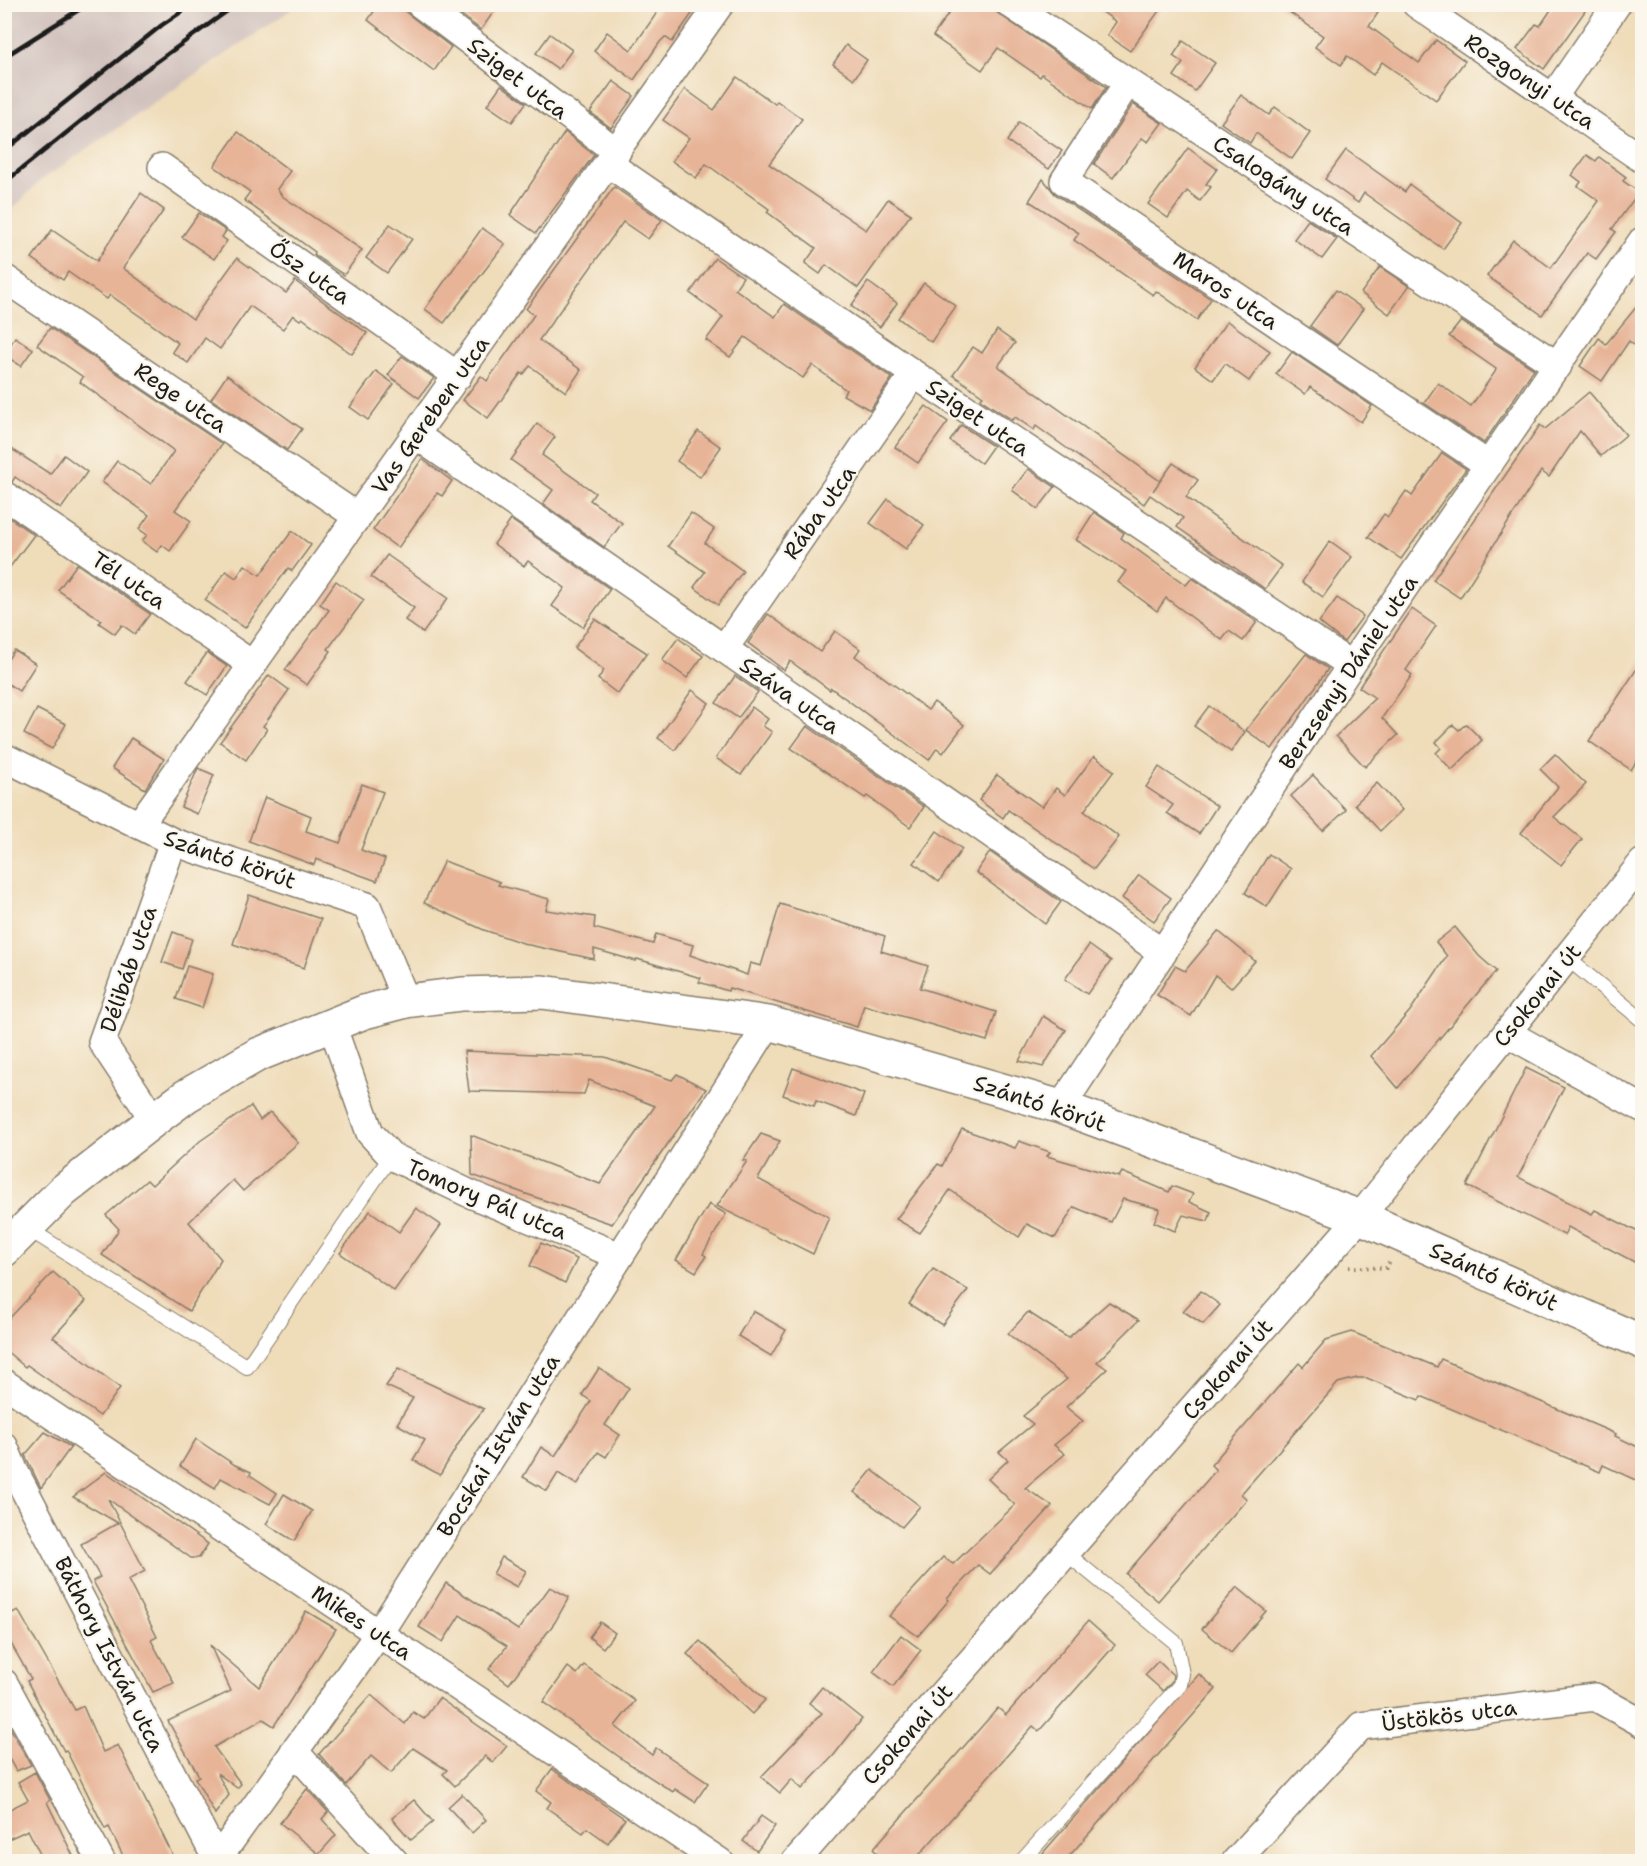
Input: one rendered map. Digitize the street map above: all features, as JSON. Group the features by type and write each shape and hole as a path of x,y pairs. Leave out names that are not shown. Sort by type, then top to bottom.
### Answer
{"street":[{"name":"Sziget utca","path":"420,4 613,158 914,374 1351,665"},
{"name":"Vas Gereben utca","path":"139,825 417,436 720,4"},
{"name":"Csalogány utca","path":"1010,4 1558,366"},
{"name":"Rozgonyi utca","path":"1416,4 1554,96 1642,159"},
{"path":"1554,96 1617,4"},
{"name":"Maros utca","path":"1128,82 1064,181 1487,464"},
{"name":"Ősz utca","path":"162,167 458,376"},
{"name":"Berzsenyi Dániel utca","path":"1061,1107 1351,665 1642,241"},
{"name":"Rege utca","path":"4,278 358,517"},
{"name":"Rába utca","path":"724,650 914,374"},
{"name":"Száva utca","path":"417,436 1163,952"},
{"name":"Tél utca","path":"4,495 253,665"},
{"name":"Szántó körút","path":"4,757 172,842 367,906 406,1001"},
{"name":"Délibáb utca","path":"154,1120 102,1042 172,842"},
{"name":"Csokonai út","path":"795,1862 1360,1217 1642,863"},
{"name":"Szántó körút","path":"16,1239 63,1191 154,1120 186,1096 257,1055 364,1012 406,1001 462,994 542,992 769,1023 1061,1107 1360,1217 1642,1342"},
{"name":"Bocskai István utca","path":"217,1861 379,1633 769,1023"},
{"name":"Tomory Pál utca","path":"332,1025 370,1133 391,1156 468,1193 619,1256"},
{"path":"1507,1033 1642,1108"},
{"name":"Mikes utca","path":"4,1383 720,1862"},
{"name":"Báthory István utca","path":"4,1446 14,1470 217,1861"},
{"path":"4,1683 102,1862"},
{"name":"Üstökös utca","path":"1235,1862 1361,1726 1595,1697 1642,1723"},
{"path":"294,1751 395,1862"}],"lane":[{"path":"1566,958 1642,1020"},
{"path":"16,1239 248,1367 391,1156"},
{"path":"1021,1862 1180,1685 1182,1674 1176,1643 1066,1552"}],"path":[{"path":"1344,1267 1386,1268 1405,1236"}],"shaded area":[{"path":"5,4 298,5 40,181 5,217"}],"building":[{"path":"379,4 395,4 451,47 434,71 368,20"},
{"path":"447,4 499,4 481,30"},
{"path":"663,4 699,4 672,42 665,37 660,42 634,80 594,51 607,32 631,50"},
{"path":"955,4 984,4 1106,87 1092,109 1042,74 1040,77 998,48 982,70 933,36"},
{"path":"1092,4 1164,4 1130,51 1107,35 1116,22"},
{"path":"1278,4 1366,4 1378,13 1369,26 1419,63 1436,40 1465,61 1436,100 1382,62 1373,75 1347,56 1341,65 1315,47 1323,36"},
{"path":"1555,4 1590,4 1544,69 1517,49 1536,24 1540,26"},
{"path":"550,34 572,50 558,69 536,53"},
{"path":"1183,41 1215,63 1195,91 1174,76 1183,63 1173,56"},
{"path":"846,45 867,60 854,79 833,64"},
{"path":"737,77 775,104 777,101 802,119 769,164 866,230 888,199 911,214 858,288 826,265 820,274 805,263 816,248 767,212 769,209 706,164 696,178 672,161 689,138 663,120 685,89 714,110"},
{"path":"613,81 634,96 611,128 590,112"},
{"path":"501,85 526,103 512,122 487,105"},
{"path":"1241,95 1269,115 1275,107 1310,133 1292,159 1256,133 1250,143 1221,123"},
{"path":"1133,104 1162,123 1148,142 1142,138 1113,178 1094,164"},
{"path":"1019,122 1062,151 1049,169 1007,141"},
{"path":"238,132 290,171 277,189 282,196 362,250 344,275 314,255 315,252 244,200 250,192 214,166"},
{"path":"565,132 594,155 536,233 510,215"},
{"path":"1188,148 1217,169 1206,184 1211,187 1200,201 1187,191 1168,218 1148,204"},
{"path":"1346,150 1405,192 1410,185 1462,223 1443,249 1364,193 1358,203 1325,179"},
{"path":"1587,155 1596,161 1599,157 1626,177 1623,181 1639,192 1612,229 1616,232 1596,259 1587,253 1542,315 1487,276 1513,240 1551,268 1599,201 1578,186 1581,182 1572,175"},
{"path":"1043,179 1055,194 1211,299 1197,320 1156,291 1153,295 1074,240 1079,233 1029,201"},
{"path":"614,187 662,220 648,239 623,222 539,340 581,370 566,392 530,366 523,375 521,373 488,418 463,400 481,376 487,381 534,315 526,309"},
{"path":"141,193 164,210 123,268 193,319 237,258 286,293 295,281 367,333 352,354 302,318 300,320 293,315 283,329 250,306 220,349 205,338 188,363 172,352 178,343 110,295 107,299 68,272 63,280 32,258 52,230 97,261"},
{"path":"199,213 226,231 222,237 227,241 214,259 182,237"},
{"path":"1308,220 1337,239 1322,259 1294,239"},
{"path":"390,224 412,239 387,273 366,258"},
{"path":"482,228 505,244 444,323 425,309"},
{"path":"715,258 743,277 735,289 775,317 784,304 892,378 870,410 843,395 846,390 812,365 803,378 745,337 730,357 706,340 723,317 690,293"},
{"path":"1380,267 1409,286 1389,314 1361,293"},
{"path":"868,282 897,303 880,327 851,306"},
{"path":"924,283 956,306 931,342 898,318"},
{"path":"1336,290 1363,309 1337,345 1310,326"},
{"path":"1642,300 1642,352 1629,341 1602,381 1580,366 1599,338 1606,344"},
{"path":"1227,321 1270,351 1249,381 1225,364 1213,380 1195,367"},
{"path":"1461,321 1534,369 1484,443 1424,403 1438,383 1471,406 1495,372 1496,369 1449,336"},
{"path":"50,328 222,444 175,510 191,521 170,551 162,545 157,552 142,541 147,535 139,529 149,515 102,482 117,461 151,484 174,451 80,382 83,377 37,345"},
{"path":"997,330 1015,343 998,366 1160,481 1153,491 1173,463 1198,480 1186,497 1282,566 1265,589 1177,527 1183,518 1150,495 1144,504 1036,426 1034,430 1015,417 1012,420 980,399 983,396 953,375 973,347 982,353"},
{"path":"15,337 33,349 21,366 4,355"},
{"path":"1292,352 1372,406 1361,422 1310,387 1305,394 1276,374"},
{"path":"402,356 434,378 419,398 388,375"},
{"path":"376,371 394,384 368,420 350,407"},
{"path":"227,375 302,429 287,450 211,399"},
{"path":"1589,392 1626,435 1601,456 1580,431 1549,477 1541,471 1460,598 1433,580 1540,425 1545,429"},
{"path":"926,406 948,422 918,463 895,447"},
{"path":"537,424 555,437 542,455 595,493 590,500 622,523 604,547 543,504 553,490 511,460"},
{"path":"961,425 993,446 981,463 950,441"},
{"path":"698,431 721,447 700,477 677,461"},
{"path":"4,444 50,474 64,455 87,472 61,509 15,477 12,482 4,479"},
{"path":"1442,453 1466,469 1401,559 1368,537 1384,514 1388,517 1406,491 1412,496"},
{"path":"422,459 452,481 442,496 437,493 398,548 373,530"},
{"path":"1028,469 1055,487 1038,509 1012,490"},
{"path":"888,499 924,525 906,549 870,523"},
{"path":"1094,512 1124,533 1121,538 1186,585 1192,578 1257,622 1243,641 1229,631 1222,640 1166,598 1157,611 1118,582 1126,571 1076,540"},
{"path":"691,513 714,529 705,543 743,571 718,605 694,587 705,572 668,546"},
{"path":"4,514 34,535 4,575"},
{"path":"511,520 610,589 583,627 552,606 565,588 528,561 524,566 494,544"},
{"path":"292,531 311,545 292,571 288,568 245,628 205,600 226,571 236,578 245,565 260,575"},
{"path":"1330,541 1352,557 1323,597 1302,582"},
{"path":"387,555 448,598 423,633 405,620 414,608 371,577"},
{"path":"77,564 150,614 135,634 122,625 115,634 99,623 101,620 58,590"},
{"path":"336,581 364,600 328,649 331,651 307,685 285,670 329,610 320,604"},
{"path":"1337,598 1363,616 1344,642 1319,622"},
{"path":"1412,609 1436,626 1406,670 1412,675 1382,718 1398,735 1365,767 1336,736 1375,698 1359,687"},
{"path":"768,614 820,652 835,631 860,649 855,656 928,710 934,702 964,725 943,753 937,748 929,760 790,661 784,670 748,643"},
{"path":"595,619 647,653 618,694 598,679 604,670 574,648"},
{"path":"678,638 703,656 687,678 662,660"},
{"path":"14,650 36,664 19,691 4,681 4,665"},
{"path":"207,653 227,666 207,695 187,681"},
{"path":"1306,654 1328,669 1272,749 1246,730"},
{"path":"1642,661 1642,753 1631,770 1589,741"},
{"path":"269,675 289,690 263,726 267,729 246,760 220,742"},
{"path":"735,676 758,692 738,718 716,703"},
{"path":"692,690 709,703 675,750 658,738"},
{"path":"1209,706 1245,732 1231,752 1194,726"},
{"path":"752,707 768,719 763,726 772,732 741,775 716,758"},
{"path":"37,709 66,724 52,749 24,734"},
{"path":"1466,724 1482,740 1452,770 1436,753 1441,748 1436,742 1453,725 1459,730"},
{"path":"807,726 924,807 910,827 867,796 865,798 791,748"},
{"path":"131,738 164,759 145,789 112,768"},
{"path":"1555,754 1586,784 1554,817 1582,839 1561,865 1521,833 1558,787 1540,769"},
{"path":"1094,756 1114,771 1084,811 1119,837 1094,869 1008,810 1003,818 979,800 997,775 1042,807 1056,788 1065,795"},
{"path":"1159,767 1217,806 1199,834 1167,813 1173,805 1146,787"},
{"path":"198,768 214,775 197,814 181,807"},
{"path":"1313,775 1346,810 1323,831 1291,796"},
{"path":"1377,783 1402,810 1380,831 1355,804"},
{"path":"362,784 383,792 361,850 385,859 377,881 316,859 314,865 249,841 265,797 311,816 306,831 340,843"},
{"path":"937,831 962,849 939,882 914,863"},
{"path":"990,852 1061,902 1045,924 976,872"},
{"path":"1269,854 1291,869 1267,907 1245,893"},
{"path":"444,861 500,882 498,885 549,899 546,910 595,917 594,928 653,944 656,934 693,945 690,955 747,975 750,963 761,966 780,904 885,936 881,951 928,966 920,988 996,1012 987,1041 864,1005 857,1027 729,988 728,991 699,982 701,978 637,959 636,961 594,949 594,959 529,945 484,930 424,903"},
{"path":"1139,875 1171,898 1154,921 1122,898"},
{"path":"249,895 321,919 304,968 233,944"},
{"path":"1455,927 1479,956 1496,971 1398,1088 1371,1056 1410,1011 1447,956 1436,942"},
{"path":"1218,931 1255,961 1231,988 1215,975 1191,1016 1157,995 1175,966 1185,971"},
{"path":"173,932 192,939 182,969 162,962"},
{"path":"1089,945 1111,961 1087,994 1065,979"},
{"path":"187,966 213,974 202,1008 176,999"},
{"path":"1043,1016 1066,1030 1043,1067 1019,1061"},
{"path":"464,1051 605,1057 672,1080 677,1074 706,1089 612,1224 472,1175 471,1135 600,1184 655,1106 589,1080 584,1094 469,1091"},
{"path":"793,1068 864,1094 856,1116 816,1101 814,1106 783,1095"},
{"path":"1526,1068 1564,1087 1518,1177 1592,1214 1595,1210 1642,1234 1642,1266 1568,1227 1564,1235 1467,1186"},
{"path":"251,1106 260,1120 270,1112 298,1143 243,1191 233,1180 189,1222 221,1259 189,1311 102,1255 119,1229 106,1215 147,1180 152,1185 200,1141"},
{"path":"962,1129 1015,1148 1019,1141 1050,1152 1047,1156 1119,1177 1122,1172 1169,1192 1172,1186 1193,1194 1189,1202 1211,1212 1208,1221 1183,1215 1175,1231 1154,1222 1160,1209 1123,1199 1111,1222 1074,1207 1055,1238 1027,1224 1019,1237 950,1190 920,1233 896,1219 938,1164 942,1166"},
{"path":"761,1134 780,1141 758,1179 829,1217 813,1254 717,1206 747,1161 743,1160"},
{"path":"709,1204 726,1214 703,1254 706,1256 696,1272 676,1260"},
{"path":"416,1208 441,1225 394,1291 340,1253 370,1211 399,1232"},
{"path":"541,1243 577,1259 565,1283 530,1266"},
{"path":"933,1269 968,1290 942,1325 909,1304"},
{"path":"53,1272 86,1301 53,1337 120,1388 100,1416 27,1365 25,1367 4,1349 4,1324"},
{"path":"1201,1291 1220,1305 1203,1324 1183,1311"},
{"path":"1109,1302 1139,1320 1097,1362 1107,1369 1066,1407 1083,1421 1054,1445 1065,1454 1025,1488 1052,1506 990,1574 978,1565 947,1598 949,1600 918,1636 889,1616 943,1557 953,1564 1015,1505 988,1479 1008,1460 999,1452 1033,1424 1023,1416 1067,1379 1008,1334 1028,1312 1068,1338"},
{"path":"753,1311 786,1330 771,1356 738,1336"},
{"path":"1352,1332 1437,1367 1441,1359 1616,1434 1615,1436 1642,1449 1642,1483 1603,1465 1600,1472 1421,1396 1419,1400 1367,1378 1357,1378 1338,1383 1241,1494 1247,1499 1158,1601 1126,1574 1216,1470 1211,1465 1299,1363 1303,1367 1326,1340"},
{"path":"599,1368 629,1388 605,1425 620,1435 606,1457 598,1452 577,1485 558,1473 547,1491 523,1477 541,1447 555,1456 591,1401 582,1395"},
{"path":"398,1369 484,1409 466,1431 440,1475 413,1460 425,1440 397,1424 413,1398 386,1386"},
{"path":"45,1432 71,1447 41,1488 25,1455"},
{"path":"196,1439 235,1465 251,1472 250,1475 277,1493 270,1504 221,1478 215,1488 180,1466"},
{"path":"872,1470 920,1506 902,1527 854,1492"},
{"path":"106,1472 208,1544 199,1558 191,1558 108,1499 145,1571 128,1580 157,1637 151,1640 174,1683 153,1692 93,1581 100,1577 81,1544 118,1523 73,1497"},
{"path":"284,1494 312,1511 294,1541 266,1524"},
{"path":"502,1557 526,1571 517,1587 493,1574"},
{"path":"446,1583 518,1630 550,1587 569,1597 555,1622 509,1684 489,1669 507,1646 460,1615 443,1642 419,1627"},
{"path":"1237,1587 1266,1611 1231,1653 1202,1629"},
{"path":"18,1610 75,1710 83,1706 103,1752 118,1745 176,1862 126,1862 109,1827 105,1829 66,1750 64,1751 27,1681 31,1679 4,1631 4,1617"},
{"path":"306,1611 336,1629 274,1726 263,1719 214,1747 241,1784 237,1788 217,1773 229,1795 215,1814 195,1778 199,1776 168,1721 231,1691 210,1645 259,1687"},
{"path":"1088,1621 1115,1645 1039,1731 1033,1726 913,1862 870,1862 877,1853 873,1849 998,1708 1006,1715"},
{"path":"600,1622 615,1633 603,1648 589,1637"},
{"path":"901,1635 921,1650 893,1687 873,1672"},
{"path":"700,1641 765,1700 752,1714 687,1654"},
{"path":"1158,1661 1173,1675 1172,1681 1163,1691 1145,1675"},
{"path":"584,1665 635,1701 615,1726 652,1755 656,1748 708,1783 695,1802 675,1789 673,1792 625,1761 543,1702 568,1667 577,1674"},
{"path":"1199,1674 1216,1689 1064,1862 1035,1862"},
{"path":"822,1687 862,1719 834,1755 802,1789 792,1779 780,1793 761,1777 822,1713 809,1703"},
{"path":"371,1695 405,1724 413,1712 424,1719 439,1698 507,1746 493,1763 485,1756 455,1786 443,1774 447,1770 413,1748 391,1773 371,1756 346,1785 319,1754"},
{"path":"4,1717 31,1765 16,1771 4,1750"},
{"path":"552,1769 625,1819 608,1843 587,1828 583,1833 547,1808 551,1802 536,1791"},
{"path":"35,1772 50,1800 47,1802 76,1862 44,1862 28,1830 4,1841 4,1812 28,1800 18,1782"},
{"path":"307,1789 328,1812 322,1819 336,1835 319,1854 280,1823"},
{"path":"462,1794 486,1820 472,1833 448,1807"},
{"path":"414,1800 433,1822 411,1840 392,1818"},
{"path":"761,1816 775,1826 757,1851 743,1841"}],"railway":[{"path":"4,57 88,4"},
{"path":"4,151 162,25 193,4"},
{"path":"4,183 137,76 237,4"}]}
